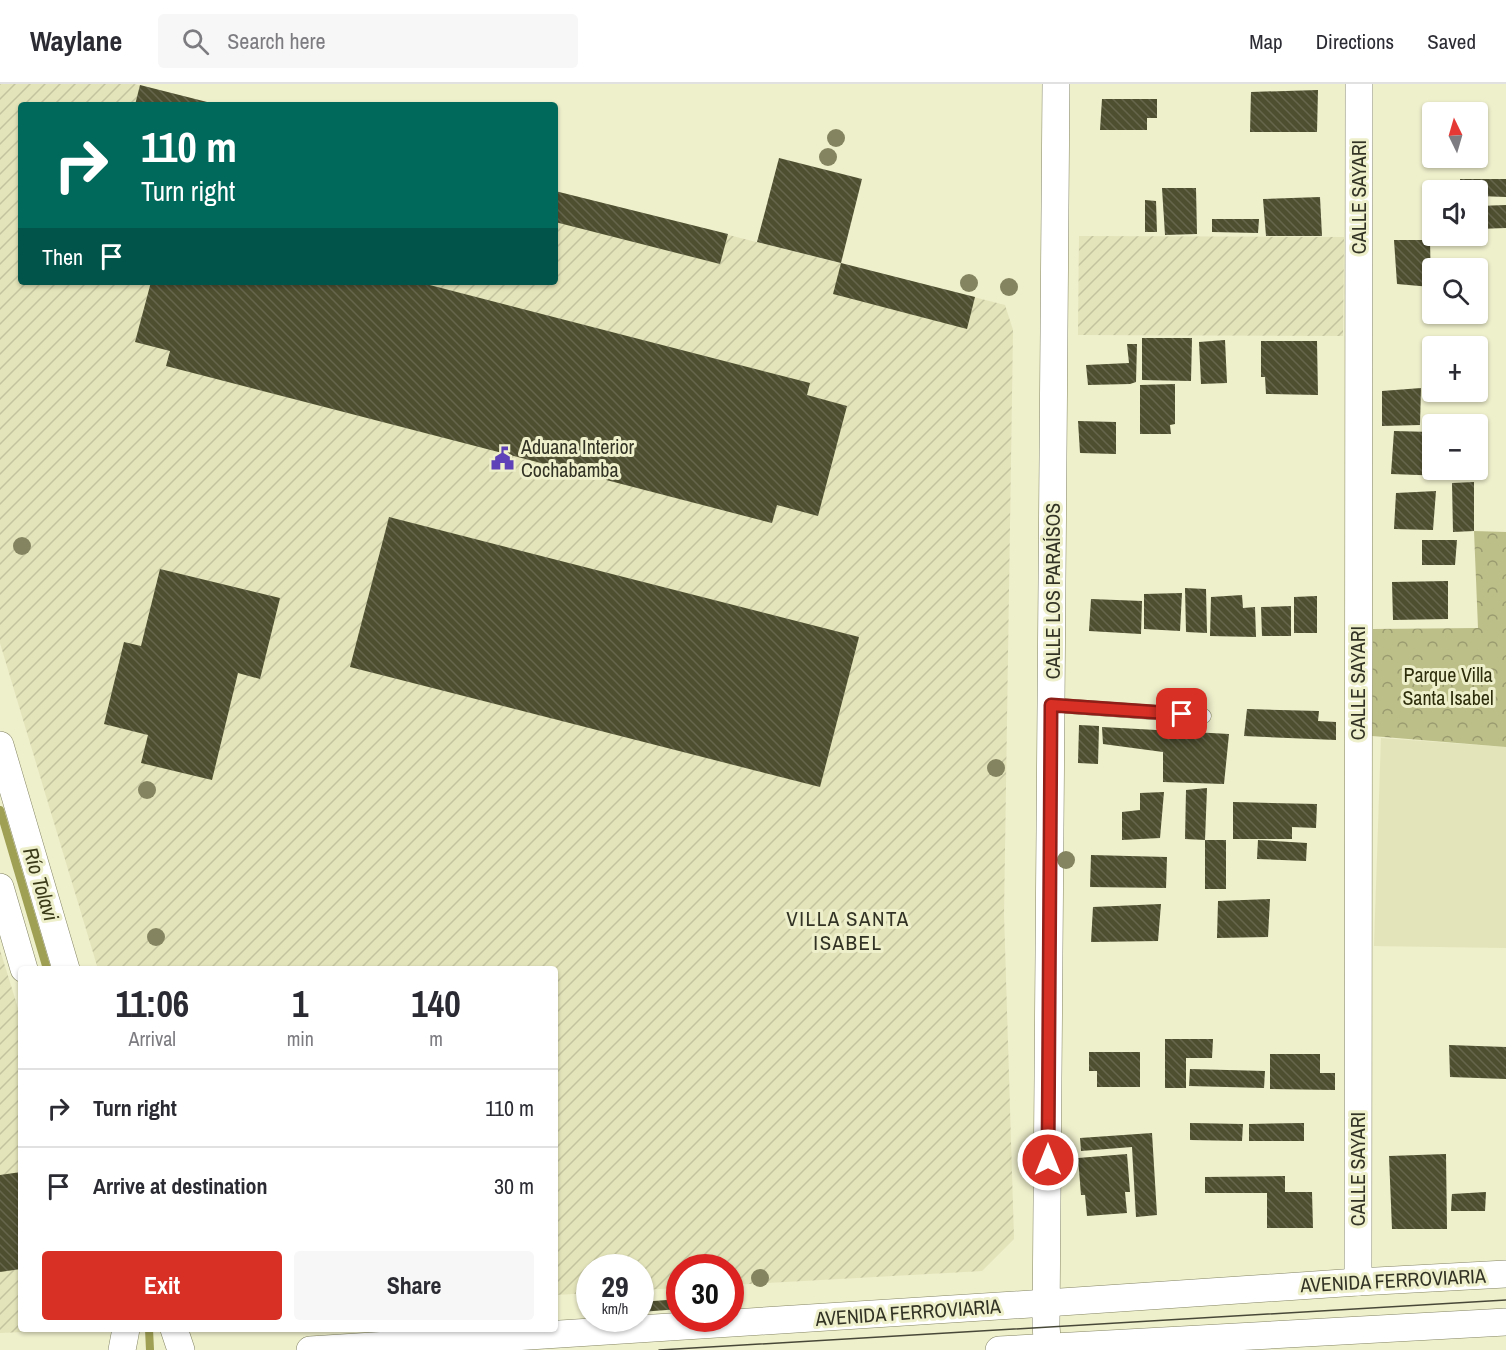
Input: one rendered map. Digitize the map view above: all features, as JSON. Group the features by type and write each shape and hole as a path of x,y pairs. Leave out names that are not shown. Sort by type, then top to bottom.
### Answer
{"street":[{"name":"CALLE LOS PARAÍSOS","path":"1048,1349 1046,1304 1056,84"},
{"name":"CALLE SAYARI","path":"1358,1282 1359,84"},
{"path":"0,745 65,966"},
{"path":"0,887 23,966"},
{"name":"AVENIDA FERROVIARIA","path":"310,1350 1506,1274"},
{"path":"999,1350 1352,1340 1506,1322"},
{"path":"122,1350 125,1332"},
{"path":"175,1332 181,1350"}],"lane":[{"path":"1051,705 1204,716"}],"shaded area":[{"path":"0,84 134,84 206,102 18,102 18,285 558,285 558,192 1005,305 1013,330 1004,914 1014,1239 982,1271 744,1284 744,1254 666,1254 666,1289 654,1289 654,1254 576,1254 576,1294 558,1295 558,966 97,966 0,643"},
{"path":"1079,236 1344,237 1343,336 1078,335"},
{"path":"1381,738 1506,747 1506,948 1374,946"},
{"path":"0,950 18,1008 18,1332 23,1332 0,1333"}],"green space":[{"name":"Parque Villa Santa Isabel","path":"1474,531 1506,532 1506,747 1372,736 1373,629 1478,628"}],"building":[{"path":"140,85 207,102 136,102"},
{"path":"1318,90 1317,132 1250,132 1251,92"},
{"path":"1102,99 1157,99 1157,118 1147,118 1147,130 1100,130"},
{"path":"779,158 862,179 841,263 757,242"},
{"path":"1506,179 1506,197 1488,196 1488,180 1460,180"},
{"path":"1162,188 1196,188 1197,234 1165,235"},
{"path":"558,192 728,234 720,264 558,223"},
{"path":"1320,197 1322,236 1266,236 1263,199"},
{"path":"1145,200 1156,201 1157,232 1145,232"},
{"path":"1506,205 1506,228 1488,229 1488,206"},
{"path":"1212,219 1259,219 1258,233 1212,232"},
{"path":"1394,240 1422,240 1422,246 1430,246 1430,258 1422,258 1422,286 1397,284"},
{"path":"841,263 975,297 967,329 833,294"},
{"path":"150,285 430,285 810,383 807,395 847,406 818,516 777,505 772,523 166,366 170,351 135,342"},
{"path":"1142,338 1192,338 1191,381 1142,380"},
{"path":"1225,340 1227,383 1201,384 1199,342"},
{"path":"1261,341 1317,341 1318,395 1266,394 1265,377 1261,377"},
{"path":"1127,344 1137,344 1136,382 1088,385 1086,365 1129,363"},
{"path":"1175,384 1175,424 1170,425 1171,434 1140,434 1140,385"},
{"path":"1421,388 1420,425 1382,426 1382,391"},
{"path":"1078,421 1116,422 1116,454 1080,453"},
{"path":"1394,431 1422,432 1422,475 1391,474"},
{"path":"1474,482 1474,531 1453,532 1452,483"},
{"path":"1436,491 1433,530 1394,529 1396,493"},
{"path":"389,517 859,637 820,787 350,667"},
{"path":"1422,540 1457,540 1455,565 1422,565"},
{"path":"160,569 280,598 260,679 238,673 212,780 141,763 148,735 104,724 124,642 141,646"},
{"path":"1448,581 1448,619 1393,620 1392,582"},
{"path":"1185,588 1206,589 1207,633 1186,632"},
{"path":"1182,593 1180,631 1144,629 1144,594"},
{"path":"1242,595 1243,608 1255,607 1256,637 1210,636 1211,597"},
{"path":"1317,596 1317,633 1294,633 1294,597"},
{"path":"1091,599 1142,601 1141,634 1089,631"},
{"path":"1291,606 1291,636 1262,636 1261,607"},
{"path":"1247,709 1319,711 1318,721 1336,722 1336,740 1244,736"},
{"path":"1079,725 1099,726 1098,764 1078,763"},
{"path":"1102,727 1229,734 1224,784 1163,782 1163,752 1103,744"},
{"path":"1207,788 1205,840 1185,839 1186,790"},
{"path":"1164,792 1160,838 1122,840 1122,812 1140,810 1140,793"},
{"path":"1233,802 1317,804 1316,828 1292,827 1292,839 1233,839"},
{"path":"1205,840 1226,840 1226,889 1205,889"},
{"path":"1258,840 1307,843 1306,861 1257,859"},
{"path":"1091,855 1167,857 1166,888 1090,887"},
{"path":"1270,899 1268,937 1217,938 1218,901"},
{"path":"1161,904 1158,941 1091,942 1093,907"},
{"path":"1165,1039 1213,1039 1212,1058 1186,1058 1186,1088 1165,1088"},
{"path":"1449,1045 1506,1047 1506,1079 1450,1077"},
{"path":"1089,1052 1140,1052 1140,1087 1097,1087 1097,1071 1089,1071"},
{"path":"1270,1054 1320,1054 1320,1073 1335,1073 1335,1090 1270,1089"},
{"path":"1190,1069 1265,1071 1264,1088 1189,1086"},
{"path":"1190,1123 1243,1124 1242,1141 1190,1140"},
{"path":"1304,1123 1304,1141 1249,1141 1249,1124"},
{"path":"1152,1133 1157,1215 1136,1217 1132,1147 1081,1151 1080,1138"},
{"path":"1127,1154 1130,1192 1125,1192 1127,1213 1087,1216 1085,1195 1081,1195 1078,1158"},
{"path":"1446,1154 1447,1229 1392,1229 1389,1156"},
{"path":"18,1172 18,1269 0,1272 0,1175"},
{"path":"1285,1176 1285,1192 1312,1192 1313,1228 1267,1228 1267,1193 1205,1193 1205,1177"},
{"path":"1486,1192 1485,1211 1451,1211 1452,1194"},
{"path":"666,1300 666,1310 654,1311 654,1301"}],"waterway":[{"name":"Río Tolavi","path":"0,810 46,966"},
{"name":"Río Tolavi","path":"149,1332 150,1350"}],"tram line":[{"path":"659,1350 1506,1300"}],"place":[{"name":"Aduana Interior Cochabamba","path":"503,458"}],"district":[{"name":"VILLA SANTA ISABEL","path":"848,930"}],"route":[{"path":"1048,1160 1051,705 1182,714"}]}
